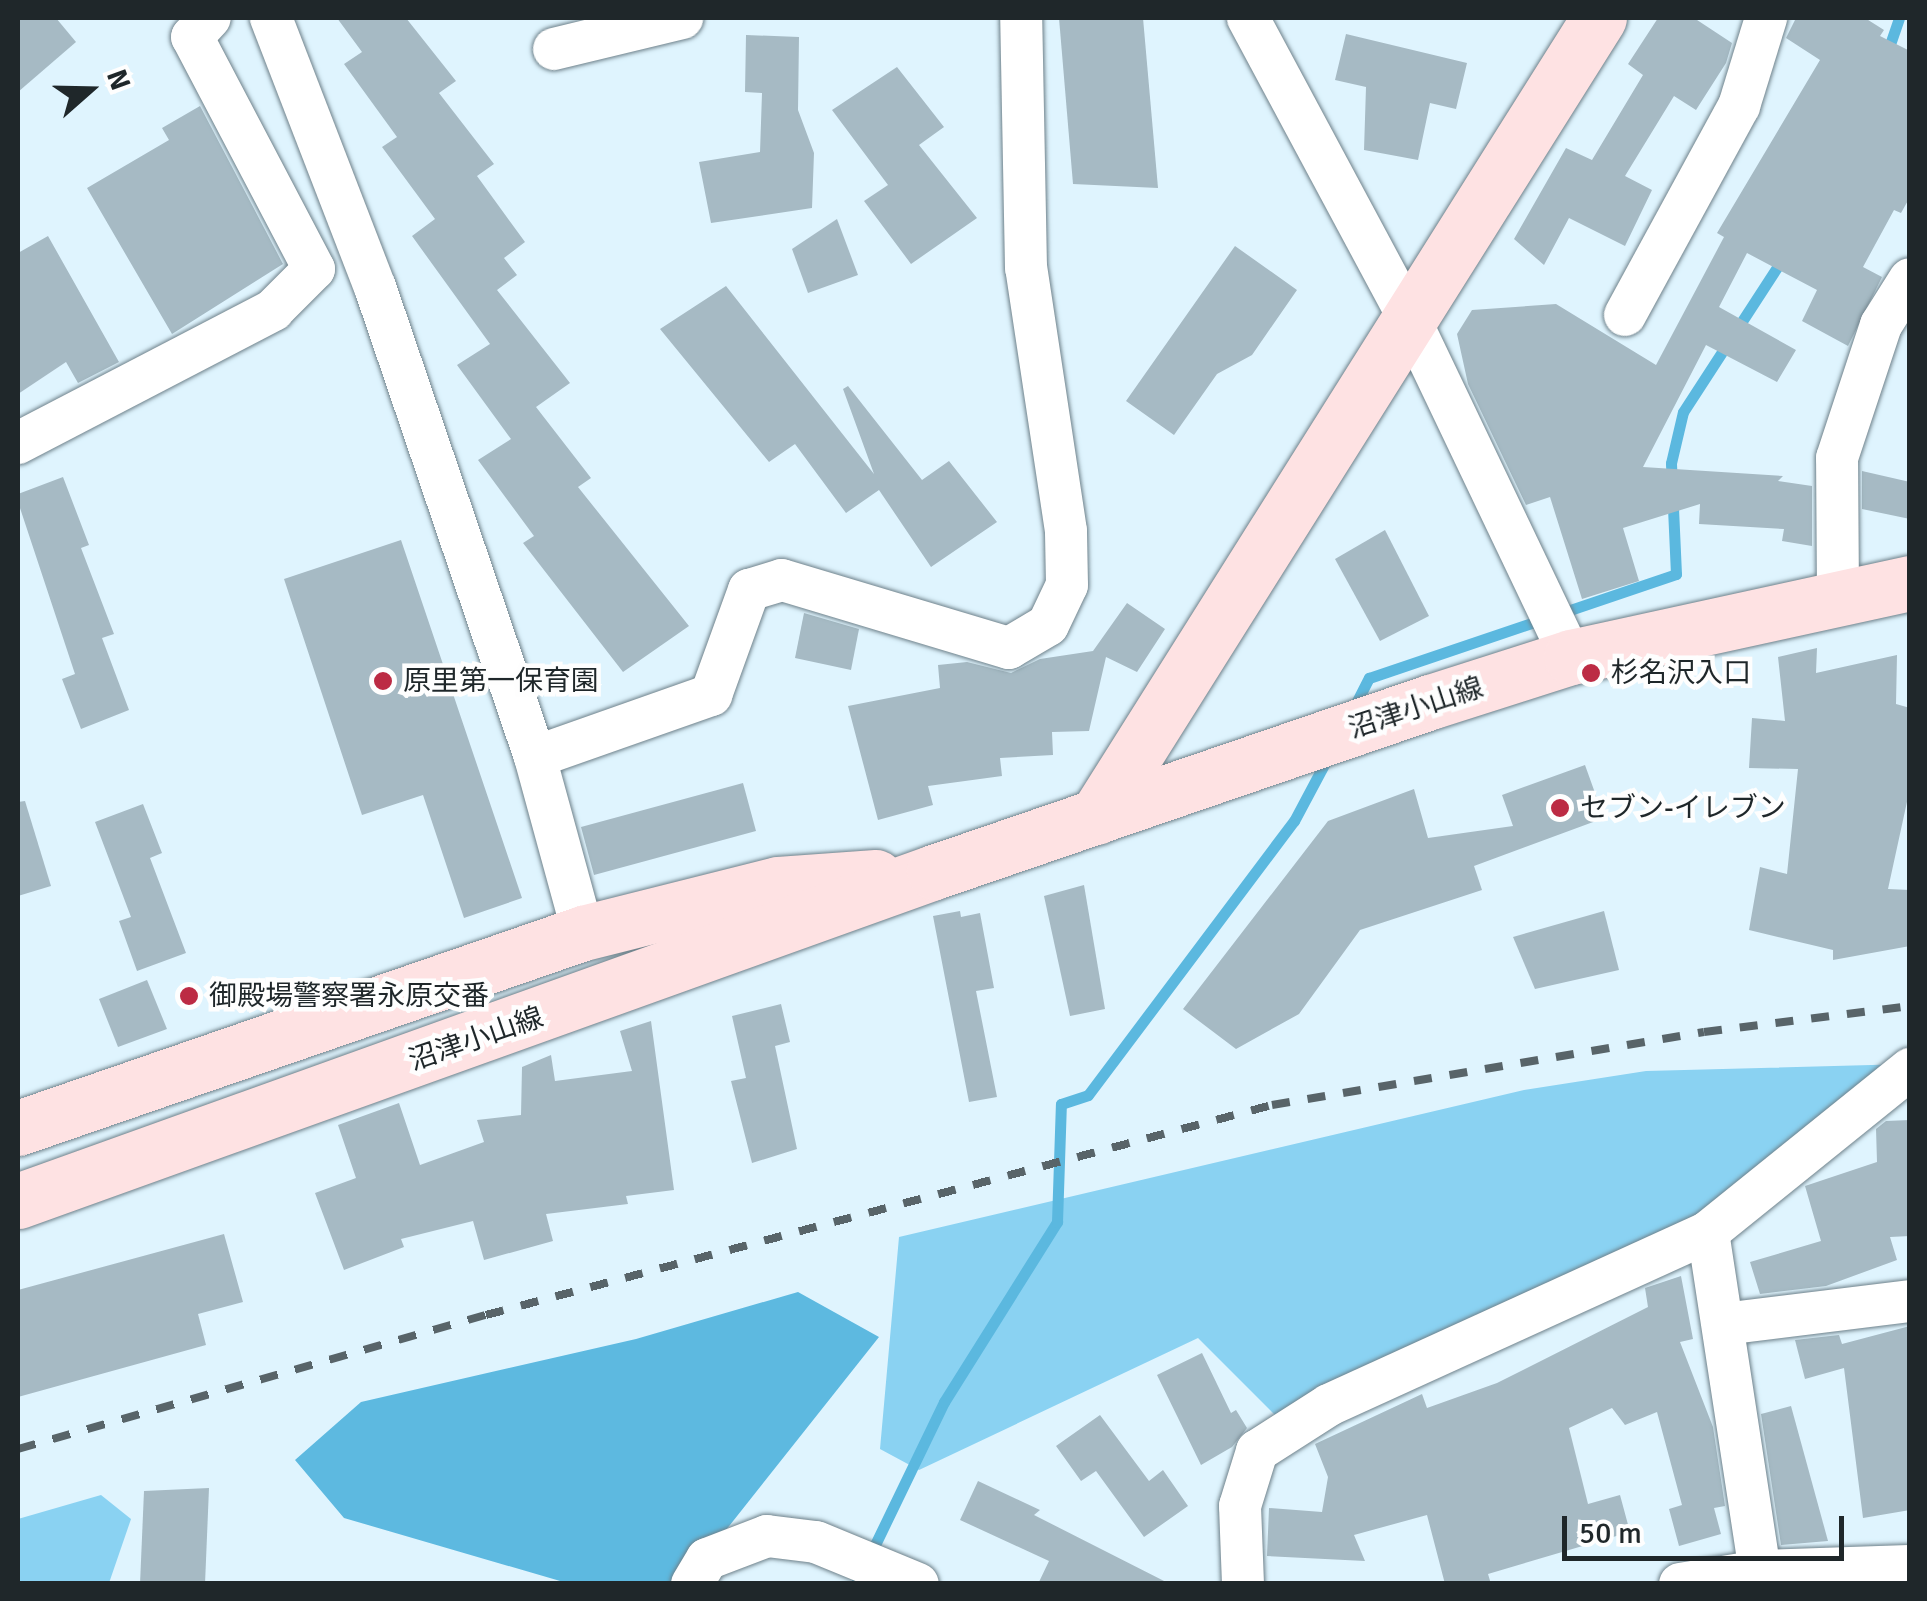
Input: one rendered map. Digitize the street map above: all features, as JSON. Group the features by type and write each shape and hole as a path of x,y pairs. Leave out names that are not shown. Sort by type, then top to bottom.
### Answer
{"main road":[{"path":"1096,817 1411,322 1549,88 1599,18"},
{"name":"沼津小山線","path":"18,1201 934,872 1572,657 1838,594 1910,583"},
{"name":"沼津小山線","path":"18,1128 583,933 778,884 934,872"}],"street":[{"path":"18,443 273,310 314,269 192,37 210,18"},
{"path":"270,18 375,287 535,757 583,933"},
{"path":"554,49 682,18"},
{"path":"535,757 712,695 750,590 782,580 1008,648 1048,625 1067,585 1066,531 1026,268 1021,18"},
{"path":"1248,18 1411,322 1572,657"},
{"path":"1625,315 1740,106 1766,18"},
{"path":"1838,594 1837,458 1881,326 1910,280"},
{"path":"1243,1584 1240,1506 1257,1451 1329,1406 1708,1232 1910,1070"},
{"path":"1708,1232 1760,1571"},
{"path":"1723,1324 1910,1300"},
{"path":"692,1584 708,1559 766,1536 816,1542 918,1584"},
{"path":"1680,1584 1760,1571 1910,1566"}],"shaded area":[{"path":"1909,1064 1714,1215 1282,1422 1198,1338 919,1470 880,1449 899,1237 1524,1090 1646,1071"},
{"path":"798,1292 879,1337 684,1583 567,1583 344,1518 295,1460 361,1402 636,1339"},
{"path":"101,1495 131,1519 109,1583 18,1583 18,1519"}],"building":[{"path":"18,18 56,18 76,42 18,92"},
{"path":"337,18 406,18 456,81 439,93 494,164 477,176 525,242 504,258 517,275 497,290 570,383 536,407 591,478 578,487 689,626 623,672 523,543 534,536 478,460 511,439 457,365 490,344 412,236 435,219 382,147 397,137 344,64 362,52"},
{"path":"1059,18 1143,18 1158,188 1073,184"},
{"path":"1658,18 1694,18 1732,43 1726,63 1696,110 1674,96 1625,176 1652,190 1625,246 1569,218 1544,265 1514,239 1566,148 1592,160 1643,75 1628,64"},
{"path":"1796,18 1865,18 1884,30 1880,36 1910,51 1910,197 1901,213 1894,210 1863,267 1882,277 1848,346 1802,321 1817,290 1747,253 1719,307 1796,350 1777,382 1706,345 1643,467 1783,476 1778,481 1812,486 1812,546 1782,541 1784,529 1699,524 1700,504 1623,528 1639,581 1582,599 1550,497 1526,505 1468,384 1457,334 1472,310 1556,304 1656,365 1724,237 1717,233 1820,60 1786,38"},
{"path":"1346,34 1467,63 1456,109 1430,103 1418,160 1364,150 1366,87 1335,80"},
{"path":"746,35 799,37 798,110 814,153 812,208 711,223 699,162 760,152 762,93 745,92"},
{"path":"897,67 944,127 919,145 977,218 911,264 864,201 888,185 832,110"},
{"path":"200,106 283,264 172,334 87,188 169,140 162,128"},
{"path":"837,219 858,275 808,293 792,249"},
{"path":"48,236 119,362 78,383 66,362 18,394 18,253"},
{"path":"1235,246 1297,290 1252,355 1217,374 1174,435 1126,401"},
{"path":"726,286 874,474 843,389 848,386 922,480 949,461 997,522 931,567 879,490 846,513 795,444 769,462 660,329"},
{"path":"1862,471 1910,482 1910,519 1862,509"},
{"path":"63,477 89,545 81,548 114,634 102,638 129,710 81,729 62,679 75,674 18,502 18,494"},
{"path":"1385,530 1429,616 1380,641 1335,559"},
{"path":"401,540 522,898 464,918 423,795 362,815 284,579"},
{"path":"1127,603 1165,629 1137,672 1106,657 1089,731 1052,732 1053,755 1000,758 1002,776 928,786 933,805 878,820 848,706 940,688 938,665 967,662 1011,673 1040,659 1093,651"},
{"path":"804,613 859,629 851,670 795,658"},
{"path":"1817,648 1816,673 1897,655 1896,704 1910,708 1910,788 1888,889 1910,890 1910,946 1833,960 1833,950 1749,930 1760,867 1787,874 1798,769 1749,768 1752,718 1785,721 1778,657"},
{"path":"1585,765 1604,818 1474,866 1482,890 1360,930 1299,1014 1236,1049 1183,1009 1328,821 1414,789 1428,838 1513,826 1502,795"},
{"path":"743,783 756,831 594,875 581,827"},
{"path":"25,801 51,886 18,896 18,802"},
{"path":"143,804 162,853 150,858 186,953 137,971 119,921 131,917 95,822"},
{"path":"1084,885 1105,1009 1070,1016 1044,896"},
{"path":"960,911 961,917 980,913 994,988 976,991 997,1097 969,1102 933,916"},
{"path":"1604,911 1619,970 1535,989 1513,937"},
{"path":"147,980 167,1029 118,1047 99,999"},
{"path":"781,1004 790,1042 775,1046 797,1149 752,1163 731,1081 746,1078 732,1016"},
{"path":"651,1021 674,1190 626,1196 628,1204 546,1214 553,1241 484,1260 473,1221 401,1239 404,1247 344,1270 315,1193 356,1178 338,1125 399,1103 420,1165 484,1142 477,1120 521,1115 522,1067 551,1055 555,1081 632,1071 620,1031"},
{"path":"1910,1120 1910,1236 1890,1237 1897,1260 1826,1286 1760,1294 1750,1262 1821,1241 1805,1186 1877,1162 1876,1129 1886,1121"},
{"path":"224,1234 243,1302 198,1314 206,1345 18,1397 18,1290"},
{"path":"1681,1276 1693,1339 1680,1342 1713,1427 1725,1506 1714,1508 1721,1534 1679,1546 1669,1509 1682,1505 1657,1412 1625,1425 1612,1408 1569,1428 1588,1504 1620,1495 1630,1532 1488,1574 1491,1584 1445,1584 1427,1515 1354,1535 1365,1561 1267,1556 1269,1508 1322,1512 1328,1477 1315,1444 1422,1394 1427,1408 1497,1383 1648,1307 1645,1288"},
{"path":"1910,1326 1910,1510 1863,1518 1844,1368 1805,1379 1795,1340 1839,1335 1842,1344"},
{"path":"1202,1353 1231,1413 1236,1410 1247,1428 1232,1447 1201,1465 1157,1375"},
{"path":"1791,1406 1828,1541 1781,1545 1761,1414"},
{"path":"1100,1415 1149,1481 1163,1470 1188,1506 1144,1537 1096,1471 1081,1481 1056,1446"},
{"path":"978,1481 1040,1510 1034,1515 1170,1584 1038,1584 1049,1561 960,1520"},
{"path":"209,1488 205,1584 140,1584 144,1491"}],"waterway":[{"path":"1886,56 1899,18"},
{"path":"1353,709 1369,678 1676,574 1671,463 1683,412 1783,258"},
{"path":"856,1584 944,1402 1057,1222 1061,1104 1088,1095 1294,821 1328,757"}],"railway":[{"path":"18,1449 486,1315 1272,1105 1704,1032 1910,1006"}],"place":[{"name":"杉名沢入口","path":"1591,673"},
{"name":"原里第一保育園","path":"383,681"},
{"name":"セブン-イレブン","path":"1560,808"},
{"name":"御殿場警察署永原交番","path":"189,996"}]}
